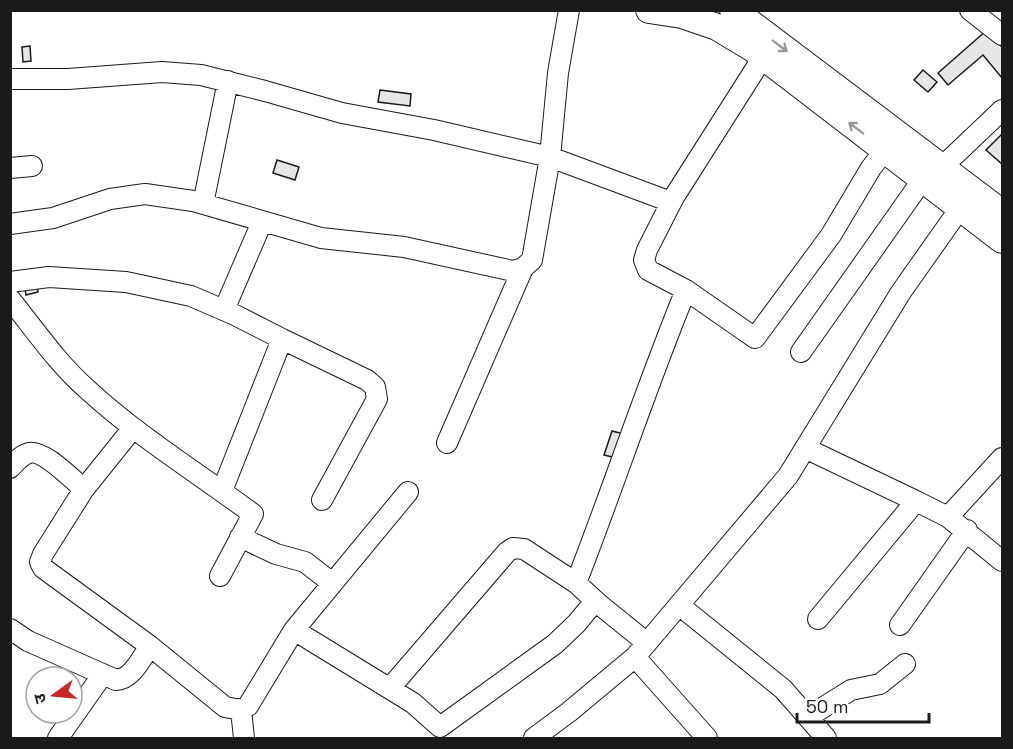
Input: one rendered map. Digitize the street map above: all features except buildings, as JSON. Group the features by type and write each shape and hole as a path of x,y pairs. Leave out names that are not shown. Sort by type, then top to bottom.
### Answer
{"main road":[{"path":"649,10 682,15 717,27 763,57 885,150 932,173"},
{"path":"733,10 967,199 1002,240"},
{"path":"967,199 1002,213"}],"street":[{"path":"447,443 523,268 532,260 550,157 558,73 569,10"},
{"path":"970,10 1002,35"},
{"path":"763,57 671,202 647,250 644,260 648,270 686,290 755,339 831,235 871,168 885,150"},
{"path":"10,79 68,79 162,72 201,75 342,113 434,130 550,157 671,202"},
{"path":"203,204 228,81"},
{"path":"801,352 932,173 1002,111"},
{"path":"10,168 32,166"},
{"path":"10,224 53,218 110,199 146,194 193,201 321,238 404,247 513,271 523,268"},
{"path":"534,738 569,712 641,650 788,476 901,292 967,199"},
{"path":"224,310 262,222"},
{"path":"10,282 49,277 126,282 191,296 368,380 375,387 377,399 322,500"},
{"path":"576,583 652,373 686,290"},
{"path":"10,299 72,375 133,428 253,514 220,576"},
{"path":"222,491 282,339"},
{"path":"133,428 84,489 40,562 43,568 150,646 225,706 241,710 248,706 294,630 408,492"},
{"path":"805,448 948,517 967,530 1002,561"},
{"path":"10,468 22,456 30,452 40,453 84,489"},
{"path":"948,517 1002,458"},
{"path":"818,619 916,501"},
{"path":"900,625 967,530"},
{"path":"240,537 276,554 305,562 332,583"},
{"path":"390,688 507,552 513,548 524,549 576,583 595,601 641,650 700,736"},
{"path":"294,630 413,703 441,735 555,644 577,623 595,601"},
{"path":"679,605 783,689 826,738"},
{"path":"10,629 28,641 116,680 123,679 130,674 150,646"},
{"path":"808,717 851,690 880,684 905,664"},
{"path":"58,738 103,674"},
{"path":"241,710 244,738"}]}
